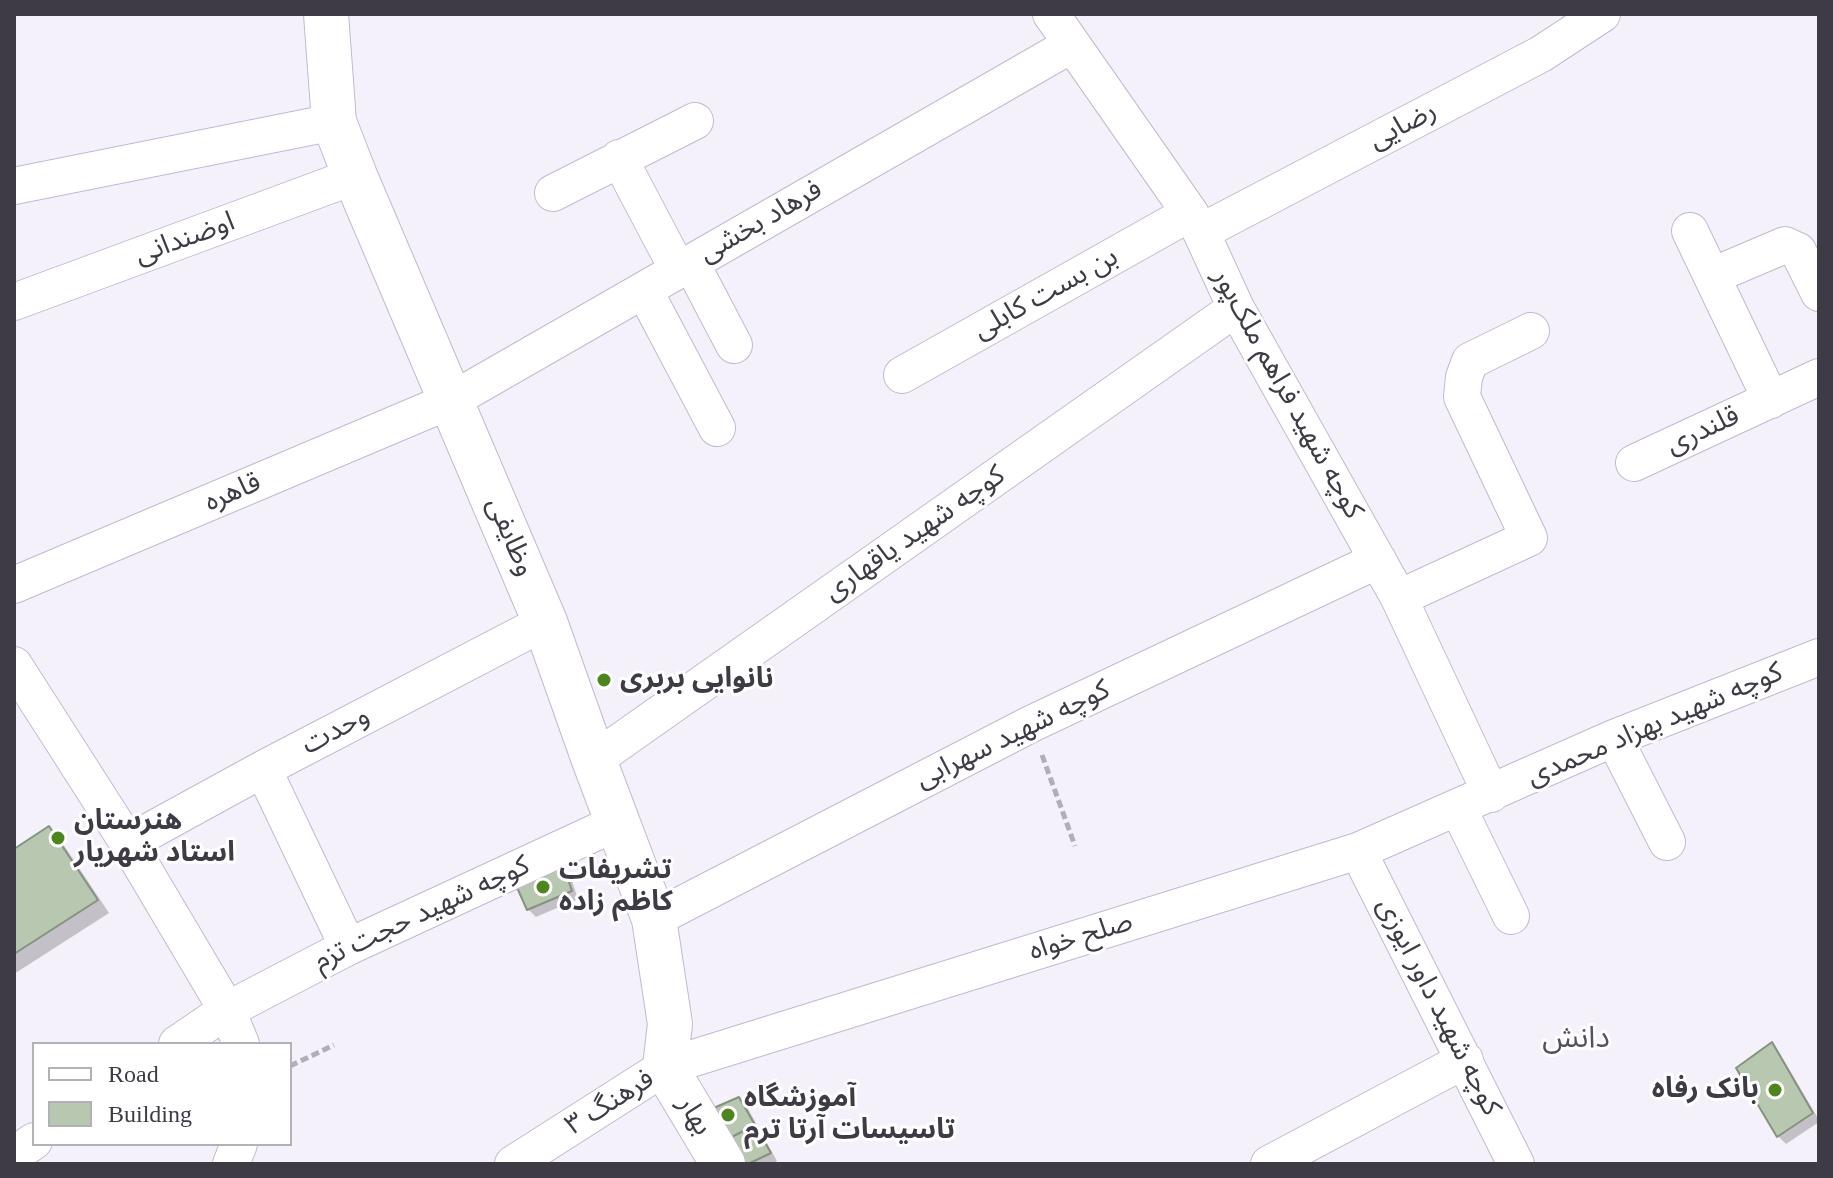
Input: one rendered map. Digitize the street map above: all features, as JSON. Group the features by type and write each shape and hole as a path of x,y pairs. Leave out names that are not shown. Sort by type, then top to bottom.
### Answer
{"street":[{"name":"وظایفی","path":"326,14 334,122 545,622 654,919 670,1024 665,1067"},
{"name":"کوچه شهید فراهم ملک‌پور","path":"1051,14 1196,222 1236,308 1399,598 1491,794"},
{"name":"رضایی","path":"1196,222 1541,54 1602,14"},
{"name":"فرهاد بخشی","path":"452,400 1071,45"},
{"path":"553,193 695,121"},
{"path":"14,186 334,122"},
{"path":"619,158 734,345"},
{"name":"اوضندانی","path":"14,302 355,176"},
{"name":"بن بست کابلی","path":"902,375 1196,222"},
{"name":"قلندری","path":"1690,231 1771,400"},
{"path":"1712,276 1785,245 1798,251 1819,293"},
{"path":"644,290 717,428"},
{"name":"کوچه شهید یاقهاری","path":"594,760 1236,308"},
{"path":"1399,598 1529,538 1462,397 1470,361 1531,331"},
{"name":"قلندری","path":"1634,463 1819,377"},
{"name":"قاهره","path":"14,585 452,400"},
{"name":"کوچه شهید سهرابی","path":"654,919 1031,724 1378,560"},
{"name":"وحدت","path":"128,843 545,622"},
{"name":"کوچه شهید بهزاد محمدی","path":"1491,794 1614,738 1819,657"},
{"path":"14,665 128,843 227,1010 240,1042"},
{"path":"1614,738 1667,842"},
{"path":"263,769 348,947"},
{"name":"صلح خواه","path":"665,1067 1358,851 1491,794"},
{"path":"1458,808 1511,916"},
{"name":"کوچه شهید حجت تزم","path":"180,1042 227,1010 348,947 618,822"},
{"name":"کوچه شهید داور ایوزی","path":"1358,851 1516,1164"},
{"path":"1269,1164 1465,1060"},
{"name":"فرهنگ ۳","path":"513,1164 665,1067"},
{"name":"بهار","path":"665,1067 723,1164"},
{"path":"14,1155 32,1142"}],"path":[{"path":"1031,724 1075,846"},
{"path":"292,1065 334,1045"}],"building":[{"path":"49,826 98,900 14,954 14,849"},
{"name":"تشریفات کاظم زاده","path":"552,866 565,870 572,891 527,910 515,883"},
{"name":"بانک رفاه","path":"1772,1042 1813,1113 1777,1137 1736,1068"},
{"name":"آموزشگاه تاسیسات آرتا ترم","path":"739,1097 755,1125 720,1143 709,1110"},
{"path":"755,1125 771,1153 748,1164 732,1164 720,1143"}],"place":[{"name":"نانوایی بربری","path":"604,680"},
{"name":"هنرستان استاد شهریار","path":"58,838"},
{"name":"تشریفات کاظم زاده","path":"543,887"},
{"name":"بانک رفاه","path":"1775,1090"},
{"name":"آموزشگاه تاسیسات آرتا ترم","path":"728,1115"}],"district":[{"name":"دانش","path":"1576,1039"}]}
